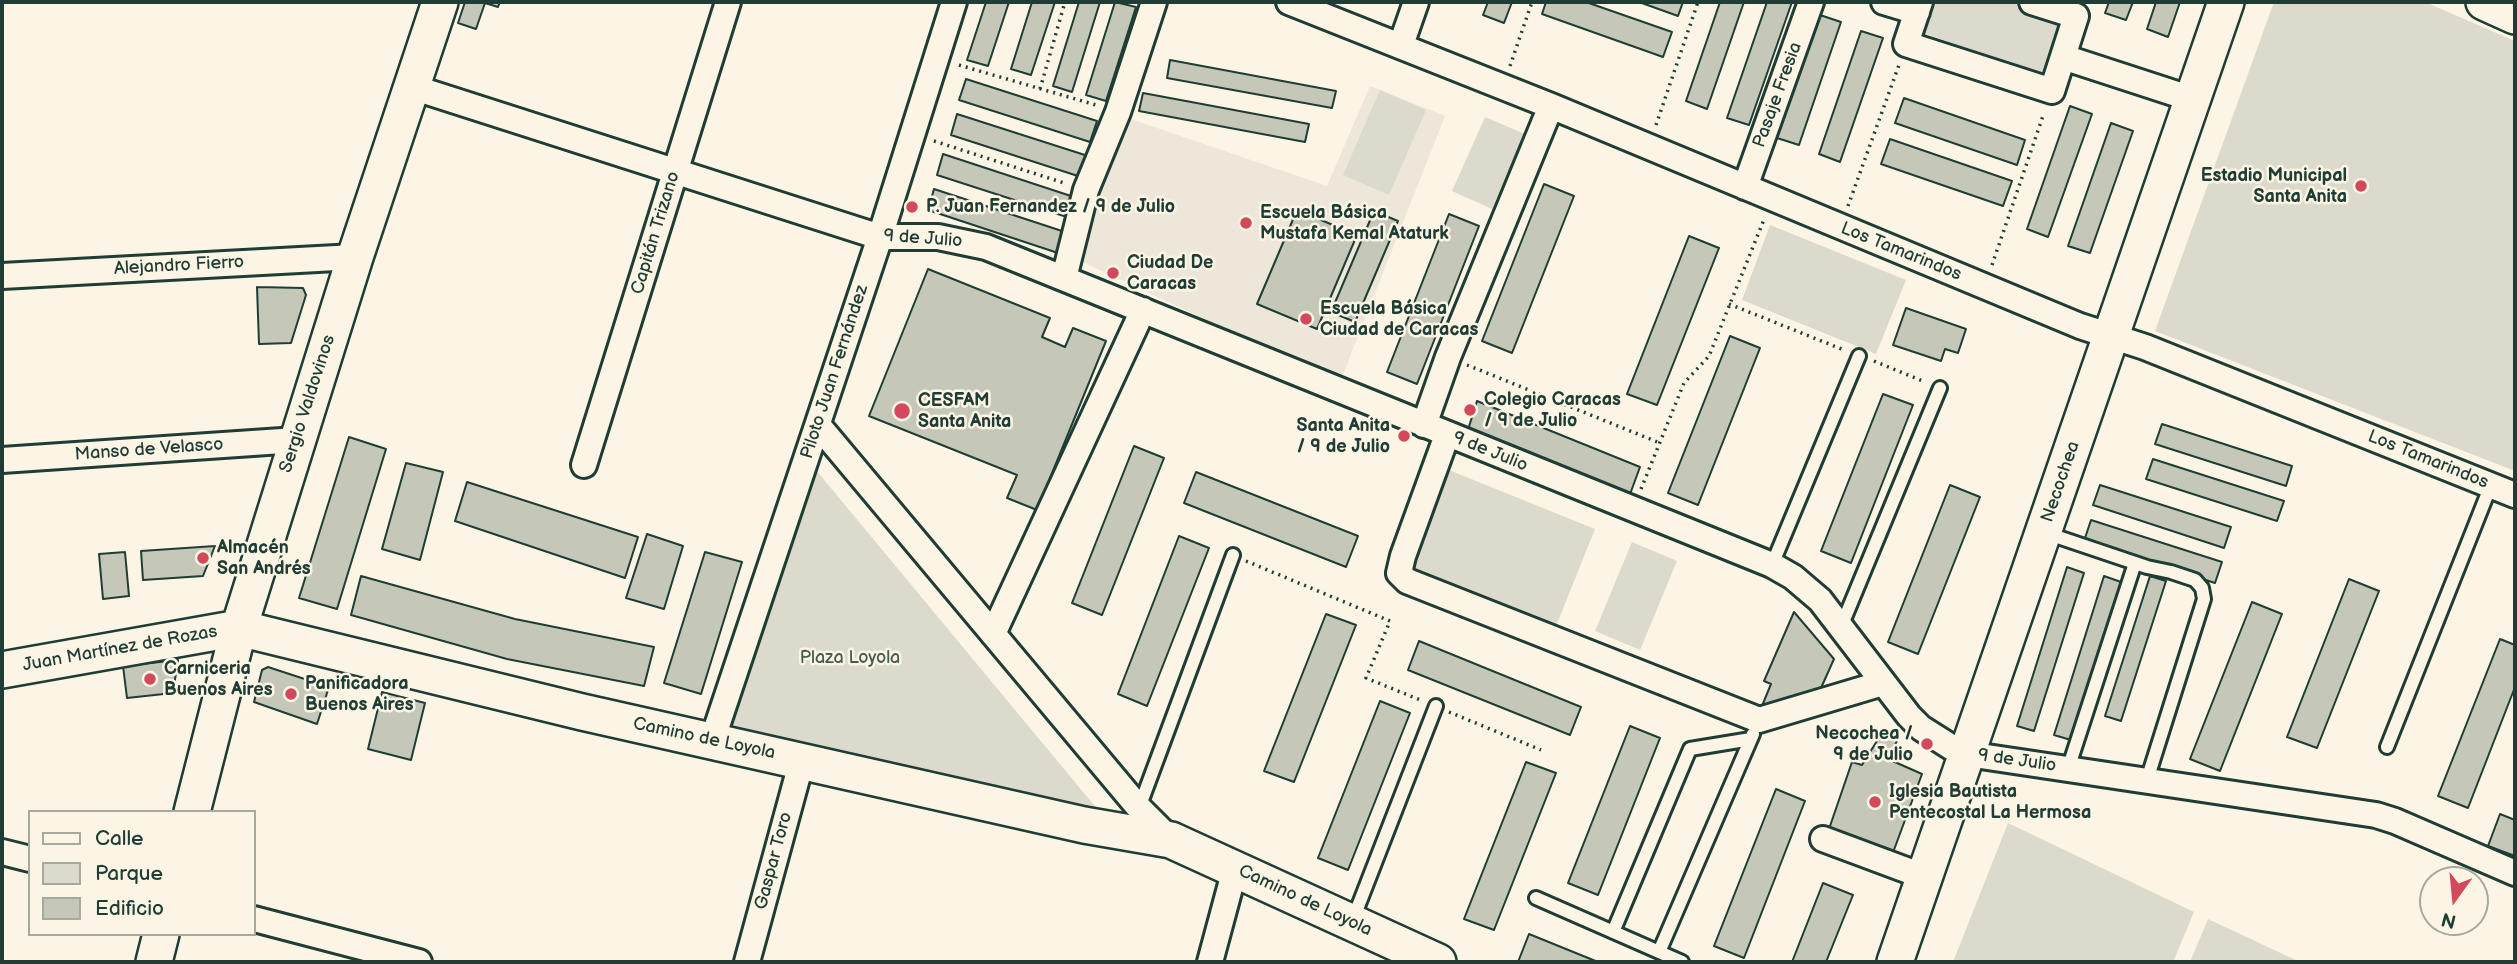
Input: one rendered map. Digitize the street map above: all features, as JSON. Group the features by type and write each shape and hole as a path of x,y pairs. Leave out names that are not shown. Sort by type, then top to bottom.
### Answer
{"street":[{"name":"Sergio Valdovinos","path":"193,810 239,628 355,257 440,2"},
{"name":"Capitán Trizano","path":"584,465 728,2"},
{"name":"Piloto Juan Fernández","path":"712,741 880,237 954,2"},
{"path":"1064,278 1086,190 1118,112 1154,2"},
{"name":"Los Tamarindos","path":"1289,2 1503,86 1984,286 2145,347 2515,495"},
{"path":"1401,45 1416,2"},
{"name":"Pasaje Fresia","path":"1745,187 1811,2"},
{"path":"1884,2 1918,7 1906,44 2052,91 2076,16 2032,2"},
{"name":"Necochea","path":"1895,962 2226,2"},
{"path":"2484,2 2515,16"},
{"path":"2063,57 2192,99"},
{"name":"9 de Julio","path":"412,87 880,237 919,235 986,247 1772,565 1803,584 1842,627 1883,683 1921,728 1967,754 2376,815 2515,873"},
{"path":"1424,425 1448,357 1551,106"},
{"name":"Alejandro Fierro","path":"2,276 355,257"},
{"path":"993,634 1143,310"},
{"name":"Camino de Loyola","path":"818,425 1139,808 1171,840"},
{"path":"1447,435 1403,556 1399,573 1407,581 1755,730 1883,683"},
{"name":"Manso de Velasco","path":"2,460 297,440"},
{"name":"Camino de Loyola","path":"239,628 582,712 1084,825 1171,840 1438,962"},
{"name":"Juan Martínez de Rozas","path":"2,670 239,628"},
{"name":"Gaspar Toro","path":"747,962 802,760"},
{"path":"1824,839 1925,877"},
{"path":"2,852 28,858"},
{"path":"1210,962 1235,869"},
{"path":"256,920 419,962"},
{"path":"154,962 160,936"}],"lane":[{"path":"1772,565 1859,356"},
{"path":"1842,627 1940,387"},
{"path":"2387,747 2491,485"},
{"path":"2043,532 2194,580 2202,588 2204,599 2147,780"},
{"path":"1139,808 1233,555"},
{"path":"2068,769 2135,563"},
{"path":"1352,922 1436,706"},
{"path":"1613,932 1689,749 1755,730"},
{"path":"1659,952 1755,730"},
{"path":"1536,898 1682,962"}],"path":[{"path":"1040,89 1065,2"},
{"path":"1503,86 1532,2"},
{"path":"1649,147 1698,2"},
{"path":"1840,228 1906,44"},
{"path":"936,58 1118,112"},
{"path":"1984,286 2052,91"},
{"path":"911,134 1086,190"},
{"path":"1633,510 1684,383 1709,356 1772,199"},
{"path":"1729,304 1940,387"},
{"path":"1448,357 1660,443"},
{"path":"1233,555 1390,621 1366,678 1541,750"}],"shaded area":[{"name":"Escuela Básica Mustafa Kemal Ataturk","path":"1370,86 1445,116 1340,382 1078,260 1125,117 1327,186"}],"green space":[{"path":"1930,2 2042,2 2069,11 2044,76 1924,33 1922,24"},
{"name":"Estadio Municipal Santa Anita","path":"2274,2 2425,2 2515,41 2515,471 2155,331"},
{"path":"1380,90 1426,110 1389,195 1343,175"},
{"path":"1485,117 1525,134 1492,209 1452,191"},
{"path":"1770,225 1906,280 1876,354 1742,300"},
{"name":"Plaza Loyola","path":"811,464 1103,816 730,727"},
{"path":"1444,468 1595,529 1546,651 1396,590"},
{"path":"1632,542 1677,561 1640,650 1595,631"},
{"path":"2008,823 2194,912 2173,962 1953,962"},
{"path":"2208,919 2300,962 2190,962"}],"building":[{"path":"465,2 500,2 498,7 485,3 476,29 458,23"},
{"path":"986,2 1009,2 988,66 967,60"},
{"path":"1032,2 1055,2 1031,75 1011,69"},
{"path":"1079,2 1100,2 1072,92 1053,86"},
{"path":"1115,2 1136,7 1106,101 1086,95"},
{"path":"1488,2 1512,2 1504,23 1483,15"},
{"path":"1546,2 1586,2 1672,32 1663,57 1542,14"},
{"path":"1639,2 1683,2 1678,16"},
{"path":"1720,2 1744,2 1707,109 1686,101"},
{"path":"1767,2 1792,2 1749,125 1727,118"},
{"path":"2109,2 2133,2 2126,20 2105,13"},
{"path":"2156,2 2180,2 2168,37 2147,29"},
{"path":"1820,15 1841,22 1799,145 1777,138"},
{"path":"1861,31 1883,38 1840,162 1819,154"},
{"path":"1170,60 1336,91 1332,108 1167,78"},
{"path":"966,79 1097,121 1090,142 959,100"},
{"path":"1143,93 1309,124 1305,142 1139,111"},
{"path":"1904,98 2025,140 2017,165 1895,123"},
{"path":"2070,106 2092,114 2048,237 2027,229"},
{"path":"957,114 1088,156 1081,177 951,135"},
{"path":"2111,123 2133,131 2090,253 2068,246"},
{"path":"1890,139 2012,181 2003,206 1881,164"},
{"path":"943,154 1074,197 1067,217 937,175"},
{"path":"1544,184 1574,196 1512,353 1482,341"},
{"path":"934,189 1065,232 1058,253 928,210"},
{"path":"1297,210 1357,235 1317,329 1257,304"},
{"path":"1374,211 1398,221 1355,322 1331,312"},
{"path":"1449,214 1479,226 1417,384 1387,372"},
{"path":"1689,236 1719,248 1657,405 1627,394"},
{"path":"928,269 1050,318 1042,337 1065,347 1073,328 1106,341 1037,510 1007,498 1017,475 869,416"},
{"path":"257,287 303,288 306,295 291,343 259,344"},
{"path":"1906,308 1966,329 1958,353 1945,349 1941,361 1893,345"},
{"path":"1730,336 1760,348 1698,505 1668,493"},
{"path":"1883,394 1913,405 1851,563 1821,551"},
{"path":"1477,401 1640,467 1629,497 1467,433"},
{"path":"2162,424 2292,466 2286,486 2155,444"},
{"path":"349,437 386,449 337,609 299,598"},
{"path":"1134,446 1164,458 1102,615 1072,603"},
{"path":"2153,459 2284,501 2277,521 2146,479"},
{"path":"406,463 443,472 420,560 382,549"},
{"path":"1196,472 1358,536 1346,567 1184,503"},
{"path":"467,482 638,537 625,578 455,521"},
{"path":"1950,485 1980,497 1918,654 1888,642"},
{"path":"2100,485 2231,527 2224,548 2093,505"},
{"path":"2091,520 2222,562 2215,583 2084,541"},
{"path":"647,534 683,546 664,609 626,598"},
{"path":"1179,536 1209,548 1147,706 1118,694"},
{"path":"215,546 203,576 143,580 141,551"},
{"path":"125,552 129,596 103,599 99,554"},
{"path":"705,552 742,562 701,694 664,683"},
{"path":"2067,567 2084,573 2034,731 2017,726"},
{"path":"361,576 515,619 654,647 644,686 507,659 351,615"},
{"path":"2104,576 2121,582 2071,740 2054,735"},
{"path":"2150,576 2166,581 2121,721 2105,716"},
{"path":"2349,579 2379,591 2317,748 2287,737"},
{"path":"2252,602 2282,614 2220,771 2190,759"},
{"path":"1794,612 1834,659 1821,688 1767,708 1762,706 1771,684 1764,681"},
{"path":"1326,614 1356,625 1294,782 1264,771"},
{"path":"2500,639 2515,645 2515,687 2468,808 2438,796"},
{"path":"1419,641 1581,707 1570,735 1408,670"},
{"name":"Carniceria Buenos Aires","path":"178,660 173,693 127,698 123,666"},
{"name":"Panificadora Buenos Aires","path":"268,667 329,687 317,724 254,702 262,670"},
{"path":"382,692 425,703 411,760 368,749"},
{"path":"1380,701 1410,713 1348,870 1318,858"},
{"path":"1630,726 1660,738 1598,895 1568,883"},
{"name":"Iglesia Bautista Pentecostal La Hermosa","path":"1885,728 1897,741 1888,759 1922,774 1891,858 1829,829 1852,762 1862,765"},
{"path":"1526,762 1556,773 1494,930 1464,919"},
{"path":"1776,789 1805,801 1744,958 1714,946"},
{"path":"2500,814 2515,820 2515,856 2488,846"},
{"path":"1823,883 1853,895 1826,962 1792,962"},
{"path":"1529,934 1598,962 1518,962"}],"place":[{"name":"Estadio Municipal Santa Anita","path":"2361,186"},
{"name":"P. Juan Fernandez / 9 de Julio","path":"912,207"},
{"name":"Escuela Básica Mustafa Kemal Ataturk","path":"1246,223"},
{"name":"Ciudad De Caracas","path":"1113,273"},
{"name":"Escuela Básica Ciudad de Caracas","path":"1306,319"},
{"name":"Colegio Caracas / 9 de Julio","path":"1470,410"},
{"name":"CESFAM Santa Anita","path":"902,411"},
{"name":"Santa Anita / 9 de Julio","path":"1404,436"},
{"name":"Almacén San Andrés","path":"203,558"},
{"name":"Carniceria Buenos Aires","path":"150,679"},
{"name":"Panificadora Buenos Aires","path":"291,694"},
{"name":"Necochea / 9 de Julio","path":"1927,744"},
{"name":"Iglesia Bautista Pentecostal La Hermosa","path":"1875,802"}]}
